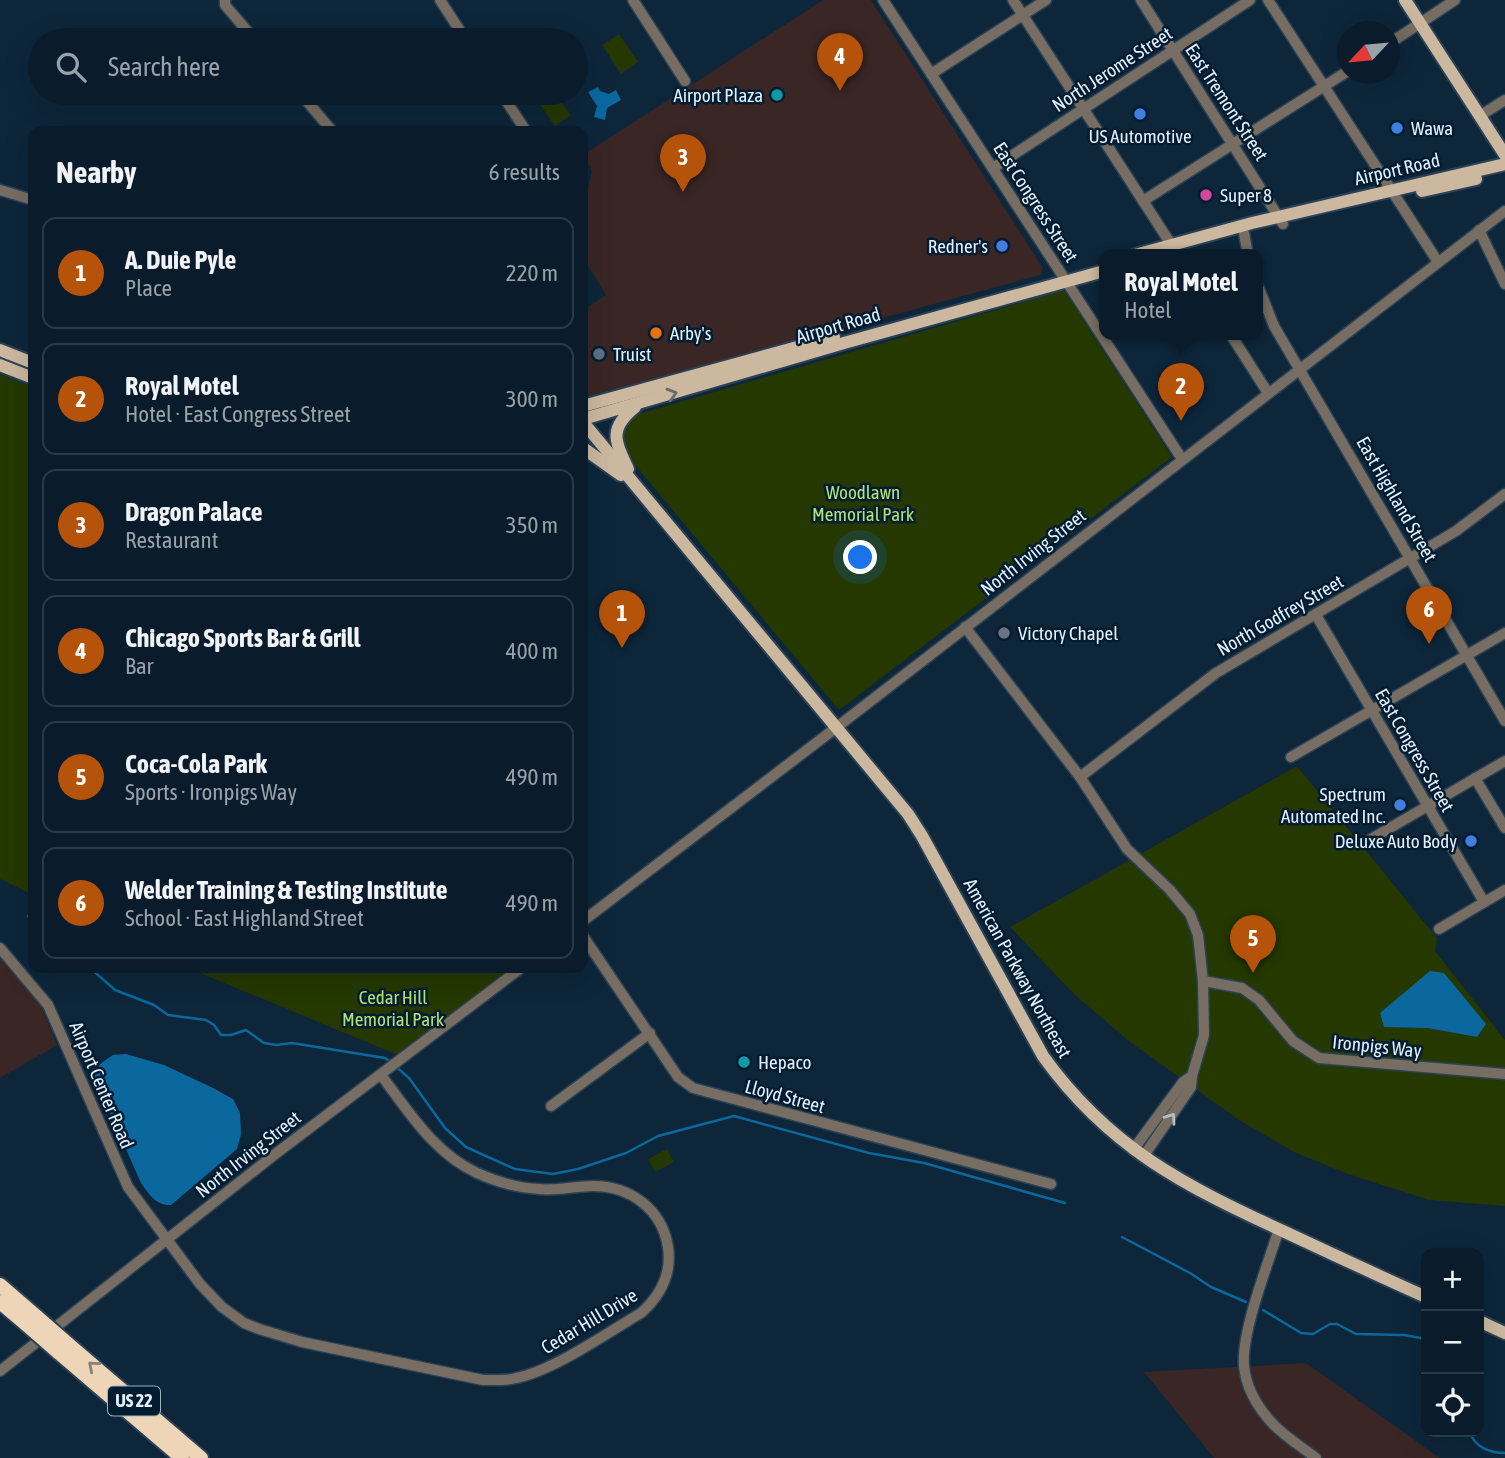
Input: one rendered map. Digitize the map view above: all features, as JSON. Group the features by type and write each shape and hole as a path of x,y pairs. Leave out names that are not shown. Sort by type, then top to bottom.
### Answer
{"highway":[{"name":"US 22","path":"0,1285 32,1321 181,1458"},
{"name":"US 22","path":"0,1302 32,1321"},
{"name":"US 22","path":"63,1348 201,1458"}],"main road":[{"path":"1405,0 1505,155"},
{"name":"Airport Road","path":"1179,249 1281,220 1505,164"},
{"name":"Airport Road","path":"1392,194 1505,172"},
{"name":"Airport Road","path":"1180,249 1244,233 1281,220"},
{"name":"Airport Road","path":"588,418 1064,278 1099,265"},
{"name":"Airport Road","path":"588,405 1064,278 1099,272"},
{"path":"0,351 28,361"},
{"path":"0,365 28,376"},
{"path":"636,486 617,446 616,435 619,421 639,403"},
{"path":"588,426 636,486"},
{"path":"588,452 636,486"},
{"name":"American Parkway Northeast","path":"636,486 894,796 922,836 1042,1056 1084,1107 1138,1154 1189,1186 1421,1295"},
{"path":"1484,1323 1505,1333"}],"street":[{"path":"440,0 458,28"},
{"path":"633,0 685,81"},
{"name":"East Congress Street","path":"883,0 1099,332"},
{"path":"1013,0 1143,201 1171,249"},
{"path":"931,74 1046,0"},
{"name":"East Tremont Street","path":"1141,0 1281,220"},
{"name":"North Jerome Street","path":"993,168 1250,0"},
{"path":"1268,0 1437,262"},
{"path":"1400,36 1455,0"},
{"path":"225,2 246,28"},
{"path":"1143,201 1337,78"},
{"path":"1481,115 1505,100"},
{"path":"310,105 328,126"},
{"path":"509,105 523,126"},
{"path":"0,190 28,198"},
{"name":"North Irving Street","path":"588,917 1505,211"},
{"path":"1479,230 1505,285"},
{"path":"1244,233 1247,249"},
{"name":"East Highland Street","path":"1263,298 1275,326 1505,721"},
{"name":"East Congress Street","path":"1104,340 1182,459"},
{"path":"1234,340 1268,393"},
{"name":"North Godfrey Street","path":"1080,777 1216,673 1460,529 1505,494"},
{"name":"East Congress Street","path":"1316,615 1484,902"},
{"path":"965,627 1080,777 1127,849 1170,890 1190,914 1198,936 1203,981 1204,1035 1192,1076 1183,1082 1138,1154"},
{"path":"1291,757 1505,633"},
{"path":"1371,839 1505,761"},
{"path":"1475,778 1505,828"},
{"path":"1439,929 1505,890"},
{"name":"Lloyd Street","path":"588,943 678,1077 694,1088 1051,1184"},
{"name":"Airport Center Road","path":"0,948 48,1005 128,1187 167,1239"},
{"name":"North Irving Street","path":"0,1371 274,1155 514,973"},
{"name":"Ironpigs Way","path":"1203,981 1242,988 1259,1000 1293,1041 1319,1058 1505,1074"},
{"path":"551,1106 650,1033"},
{"name":"Cedar Hill Drive","path":"167,1239 222,1307 244,1323 302,1342 483,1380 516,1378 540,1370 641,1314 650,1305 665,1280 668,1245 656,1216 638,1198 605,1186 542,1190 520,1187 474,1171 433,1142 381,1075"},
{"path":"1279,1229 1256,1301 1244,1355 1245,1369 1254,1399 1274,1425 1316,1458"}],"shaded area":[{"name":"Airport Plaza","path":"823,0 871,0 1043,268 1040,275 588,396 588,307 606,295 588,266 588,188 592,171 588,164 588,152"},
{"path":"0,958 39,1001 57,1045 0,1078"},
{"path":"1306,1363 1440,1458 1214,1458 1144,1372"}],"green space":[{"path":"619,34 638,62 621,74 602,45"},
{"path":"540,105 564,105 571,115 555,126"},
{"name":"Woodlawn Memorial Park","path":"1064,290 1172,457 839,710 636,466 622,446 622,424 635,415"},
{"path":"0,374 28,385 28,893 0,879"},
{"path":"1297,766 1437,938 1435,951 1505,1040 1505,1206 1429,1200 1348,1174 1294,1152 1239,1120 1130,1042 1075,995 1010,927"},
{"name":"Cedar Hill Memorial Park","path":"200,973 508,973 398,1055"},
{"path":"667,1149 674,1162 655,1172 648,1159"}],"water":[{"path":"598,87 600,91 609,94 616,90 621,100 607,108 605,120 594,117 597,106 588,92"},
{"path":"1430,971 1444,973 1486,1024 1477,1037 1428,1028 1384,1027 1380,1013"},
{"path":"126,1054 164,1065 211,1087 233,1099 240,1113 241,1134 237,1149 171,1205 157,1201 141,1183 91,1070 113,1055"}],"waterway":[{"path":"96,973 115,990 154,1005 168,1015 206,1020 214,1025 221,1035 246,1030 264,1043 292,1043 385,1058 390,1062"},
{"path":"395,1066 409,1078 445,1128 466,1147 515,1169 553,1174 578,1169 626,1153 658,1136 734,1116 869,1153 924,1163 1065,1203"},
{"path":"1122,1237 1211,1287 1246,1302"},
{"path":"1263,1310 1301,1333 1313,1334 1330,1324 1337,1324 1356,1334 1421,1338"},
{"path":"1472,1437 1483,1448 1505,1453"}],"place":[{"name":"Chicago Sports Bar & Grill","path":"840,91"},
{"name":"Airport Plaza","path":"777,95"},
{"name":"US Automotive","path":"1140,114"},
{"name":"Wawa","path":"1397,128"},
{"name":"Dragon Palace","path":"683,192"},
{"name":"Super 8","path":"1206,195"},
{"name":"Redner's","path":"1002,246"},
{"name":"Arby's","path":"656,333"},
{"name":"Truist","path":"599,354"},
{"name":"Royal Motel","path":"1181,421"},
{"name":"Victory Chapel","path":"1004,633"},
{"name":"Welder Training & Testing Institute","path":"1429,644"},
{"name":"A. Duie Pyle","path":"622,648"},
{"name":"Spectrum Automated Inc.","path":"1400,805"},
{"name":"Deluxe Auto Body","path":"1471,841"},
{"name":"Coca-Cola Park","path":"1253,973"},
{"name":"Hepaco","path":"744,1062"}]}
